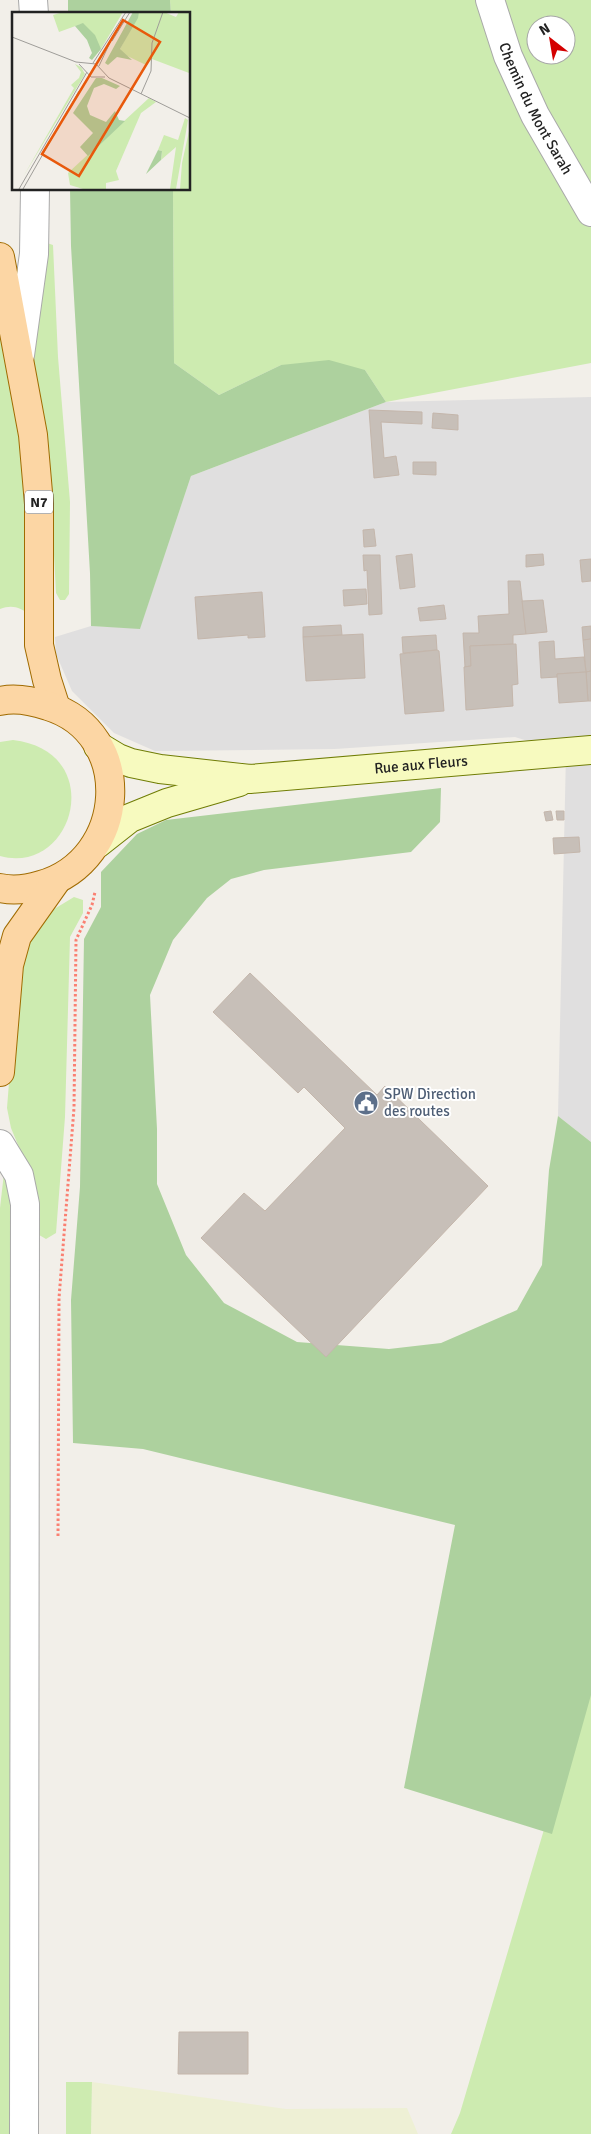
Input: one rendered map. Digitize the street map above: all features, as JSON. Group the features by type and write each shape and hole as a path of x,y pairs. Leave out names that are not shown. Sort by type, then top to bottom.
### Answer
{"main road":[{"name":"N7","path":"0,256 33,435 39,504 39,644 47,680 56,708"},
{"path":"0,701 32,700 56,708 73,718 86,730 98,746 106,764 111,785 106,826 92,851 73,871 56,881 29,888 0,888"},
{"name":"Rue aux Fleurs","path":"98,746 130,763 160,769 250,779 591,750"},
{"name":"Rue aux Fleurs","path":"92,851 130,818 167,803 250,779"},
{"path":"0,1072 9,965 17,936 56,881"}],"street":[{"name":"Chemin du Mont Sarah","path":"490,0 508,56 535,114 591,212"},
{"path":"19,362 34,254 35,190"},
{"path":"0,1144 20,1175 25,1204 24,2134"}],"path":[{"path":"58,1542 58,1298 74,1108 76,940 92,905 96,884 92,851"}],"shaded area":[{"path":"591,397 591,1142 558,1116 566,753 515,737 335,749 155,751 114,733 72,691 56,654 55,637 91,626 140,628 191,476 386,402"}],"green space":[{"path":"68,0 170,0 171,12 68,12"},
{"path":"170,0 591,0 591,363 386,402 365,370 281,365 219,395 174,363 173,190 190,190 190,12 171,12"},
{"path":"70,190 173,190 174,363 219,395 281,365 329,360 365,370 386,402 191,476 140,629 91,626 90,573 71,246"},
{"path":"44,242 53,245 58,357 70,502 69,594 65,600 60,600 56,593 50,478 31,363"},
{"path":"0,326 16,396 26,489 31,615 16,607 0,609"},
{"path":"13,740 43,749 62,766 70,787 70,810 62,831 47,848 26,857 0,856 0,742"},
{"path":"441,788 440,822 411,852 264,870 231,879 207,898 173,940 150,995 157,1129 157,1184 186,1255 224,1303 297,1342 389,1349 441,1343 517,1310 542,1265 549,1170 558,1116 591,1142 591,1695 552,1834 404,1788 455,1525 143,1449 73,1443 71,1300 80,1187 84,939 101,907 101,872 137,834 166,820"},
{"path":"74,897 83,900 83,913 70,937 65,1117 56,1233 46,1239 34,1232 23,1157 11,1128 7,1108 19,957 41,917"},
{"path":"4,1173 16,1188 17,2134 0,2134 0,1208"},
{"path":"591,1671 591,2134 451,2134 460,2113"},
{"path":"66,2082 92,2082 91,2134 66,2134"},
{"path":"92,2082 286,2109 407,2108 418,2134 91,2134"}],"building":[{"path":"369,410 422,412 422,424 381,422 384,458 396,456 399,475 374,478"},
{"path":"433,413 458,415 458,430 432,428"},
{"path":"413,462 436,462 436,475 413,474"},
{"path":"374,529 376,546 364,547 363,530"},
{"path":"412,554 415,587 400,589 396,556"},
{"path":"543,554 544,565 526,567 526,555"},
{"path":"363,555 380,555 382,614 369,615 367,570 364,571"},
{"path":"591,559 591,581 582,582 580,560"},
{"path":"508,581 520,581 526,634 513,635 513,644 470,646 471,666 465,667 463,633 479,633 478,616 509,614"},
{"path":"366,589 367,604 344,606 343,590"},
{"path":"262,592 265,637 248,638 248,635 198,639 195,597"},
{"path":"543,600 547,632 526,634 522,601"},
{"path":"444,605 446,619 420,621 418,608"},
{"path":"341,625 342,635 303,637 303,627"},
{"path":"591,626 591,639 583,640 582,627"},
{"path":"363,634 365,678 306,681 303,637"},
{"path":"436,635 437,650 403,653 402,637"},
{"path":"591,639 591,671 586,672 583,640"},
{"path":"554,641 555,659 584,657 586,672 557,674 557,677 541,678 539,642"},
{"path":"516,644 518,684 512,685 513,706 466,710 464,667 471,666 470,646"},
{"path":"439,651 444,711 405,714 400,654"},
{"path":"591,671 591,701 588,701 586,672"},
{"path":"586,672 588,701 559,703 557,674"},
{"path":"551,811 553,820 546,821 544,812"},
{"path":"556,811 564,811 564,820 557,820"},
{"path":"579,837 580,852 554,854 553,838"},
{"path":"250,973 377,1095 385,1086 488,1186 326,1357 201,1238 244,1193 265,1211 345,1128 304,1087 298,1093 213,1012"},
{"path":"179,2032 248,2032 248,2074 178,2074"}],"place":[{"name":"SPW Direction des routes","path":"366,1103"}]}
